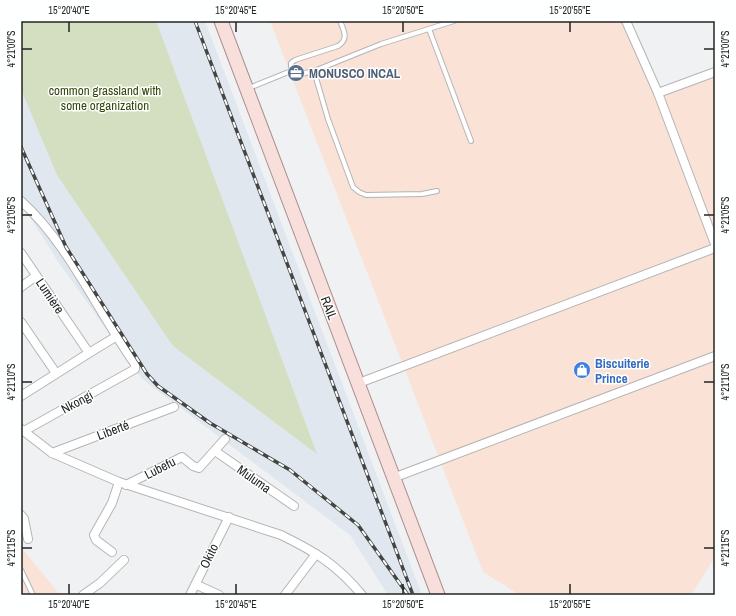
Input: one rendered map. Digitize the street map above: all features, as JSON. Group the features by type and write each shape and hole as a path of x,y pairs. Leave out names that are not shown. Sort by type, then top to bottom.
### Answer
{"main road":[{"name":"RAIL","path":"221,21 438,595"}],"street":[{"path":"626,21 658,93 715,244"},
{"path":"658,93 715,72"},
{"path":"21,201 31,210 66,255 117,336 21,396"},
{"path":"359,383 715,248"},
{"name":"Lumière","path":"21,253 89,353"},
{"path":"21,287 36,276"},
{"path":"21,322 56,373"},
{"name":"Nkongi","path":"22,430 131,373 135,369 135,364 117,336"},
{"path":"393,478 715,356"},
{"name":"Liberté","path":"52,453 174,407"},
{"path":"22,430 52,453 123,483 281,535 316,554 344,575 362,595"},
{"name":"Lubefu","path":"123,483 182,457 193,466 199,468 216,451 225,439"},
{"name":"Muluma","path":"216,451 294,506"},
{"path":"112,552 96,540 94,535 123,483"},
{"path":"21,515 24,519 28,539"},
{"name":"Okito","path":"190,595 197,585 204,565 229,517"},
{"path":"285,595 316,554"},
{"path":"83,595 100,583 124,560"},
{"path":"197,585 219,595"}],"lane":[{"path":"291,71 291,63 295,60 338,46 344,42 346,37 340,21"},
{"path":"247,88 291,71 300,74 314,71 381,44 454,21"},
{"path":"429,29 471,141"},
{"path":"314,71 328,119 354,186 359,192 366,195 422,194 437,191"},
{"path":"21,570 33,595"}],"shaded area":[{"path":"21,21 205,21 422,595 388,595 350,535 142,379 59,263 21,203"},
{"path":"270,21 625,21 655,99 715,76 715,557 691,595 520,595 483,572"},
{"path":"21,547 60,595 21,595"}],"green space":[{"name":"common grassland with some organization","path":"21,21 156,21 317,454 173,346 57,175 21,89"}],"railway":[{"path":"195,21 413,595"},
{"path":"21,147 66,247 147,374 158,386 210,423 290,470 358,525 408,595"}],"place":[{"name":"MONUSCO INCAL","path":"296,73"},
{"name":"Biscuiterie Prince","path":"582,370"}]}
